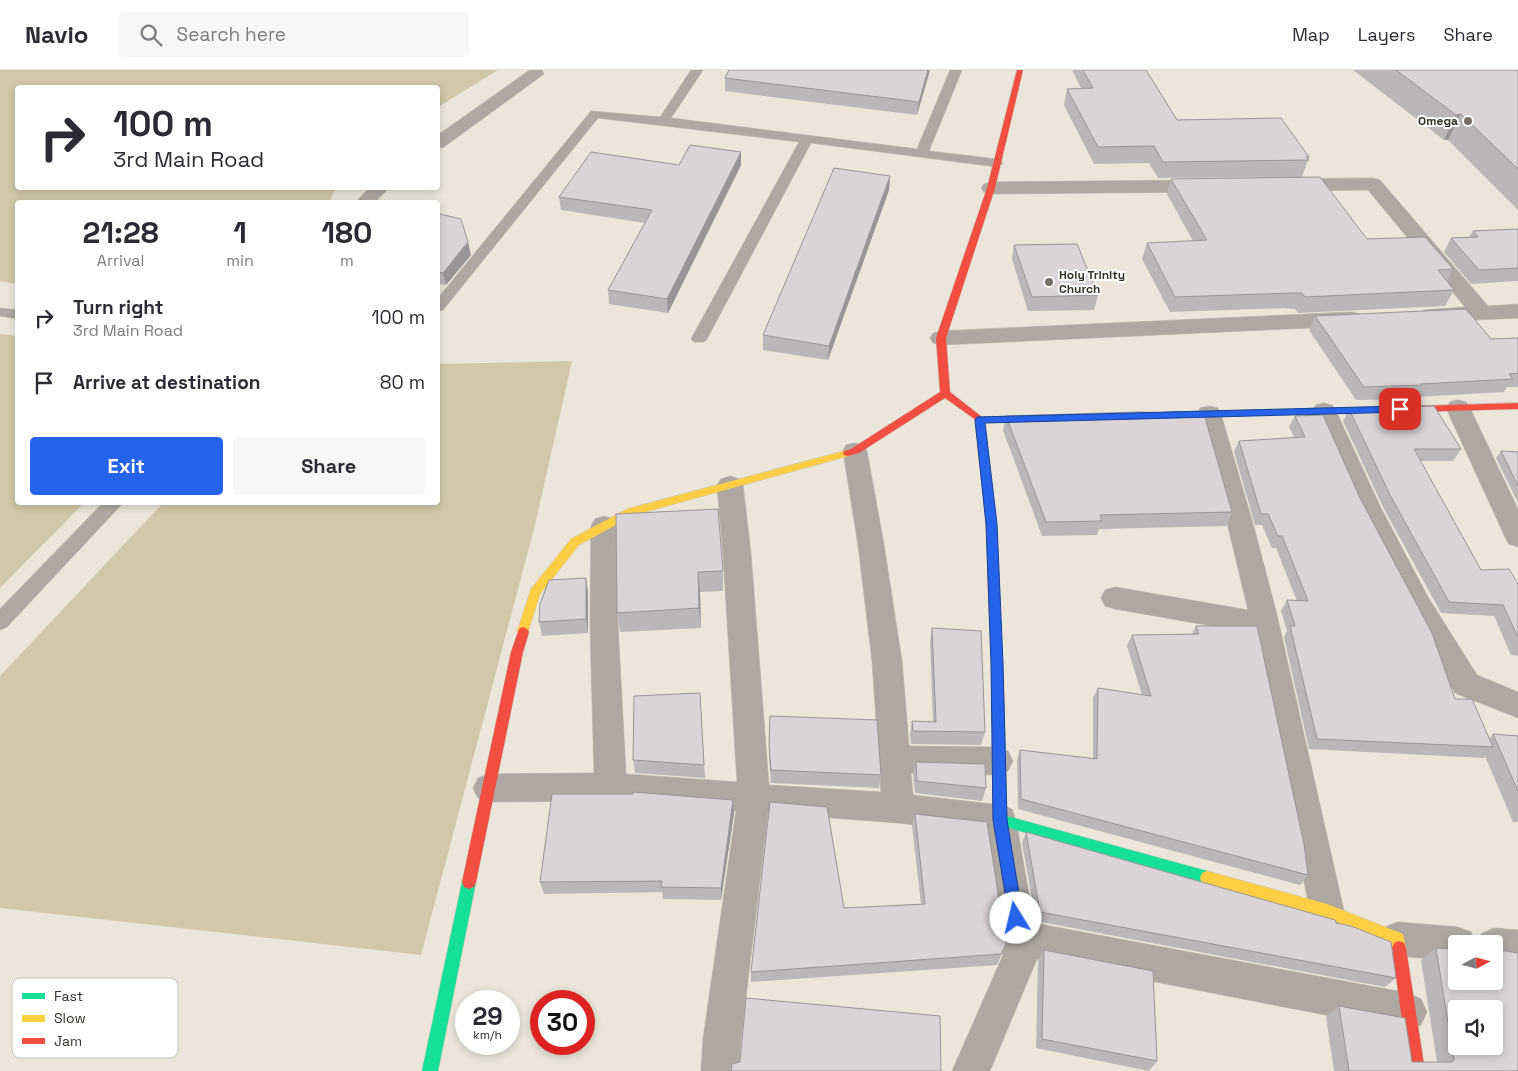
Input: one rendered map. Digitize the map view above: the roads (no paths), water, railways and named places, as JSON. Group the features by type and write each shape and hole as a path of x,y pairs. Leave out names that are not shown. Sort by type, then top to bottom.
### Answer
{"street":[{"path":"1020,70 991,188 941,338 945,393 980,420 1060,418"},
{"path":"440,141 537,72"},
{"path":"1265,185 1373,184 1482,313"},
{"path":"991,188 1226,186"},
{"path":"367,200 378,190"},
{"path":"1413,316 1518,311"},
{"path":"941,338 1374,318"},
{"path":"430,1071 517,652 535,592 575,542 631,512 855,451 945,393"},
{"path":"1149,415 1518,406"},
{"path":"1458,408 1518,537"},
{"path":"1324,411 1368,508 1418,604 1466,684 1518,705"},
{"path":"1209,414 1241,527 1265,624 1327,911"},
{"path":"972,1071 1021,955 1000,820 997,663 991,524 980,420"},
{"path":"855,451 871,545 886,661 898,808"},
{"path":"720,1071 723,1030 754,798 730,485"},
{"path":"604,526 604,626 611,787"},
{"path":"1115,598 1265,624"},
{"path":"894,759 998,761"},
{"path":"489,788 611,787 898,808 1000,820 1327,911 1398,939 1448,943"},
{"path":"1019,938 1408,1012"},
{"path":"1398,939 1416,1071"},
{"path":"1503,947 1518,948"}],"lane":[{"path":"663,121 697,70"},
{"path":"920,154 956,70"},
{"path":"440,305 595,114 997,163"},
{"path":"700,339 807,139"},
{"path":"0,312 15,314"},
{"path":"0,622 112,505"}],"place":[{"name":"Omega","path":"1468,121"},
{"name":"Holy Trinity Church","path":"1049,282"}]}
